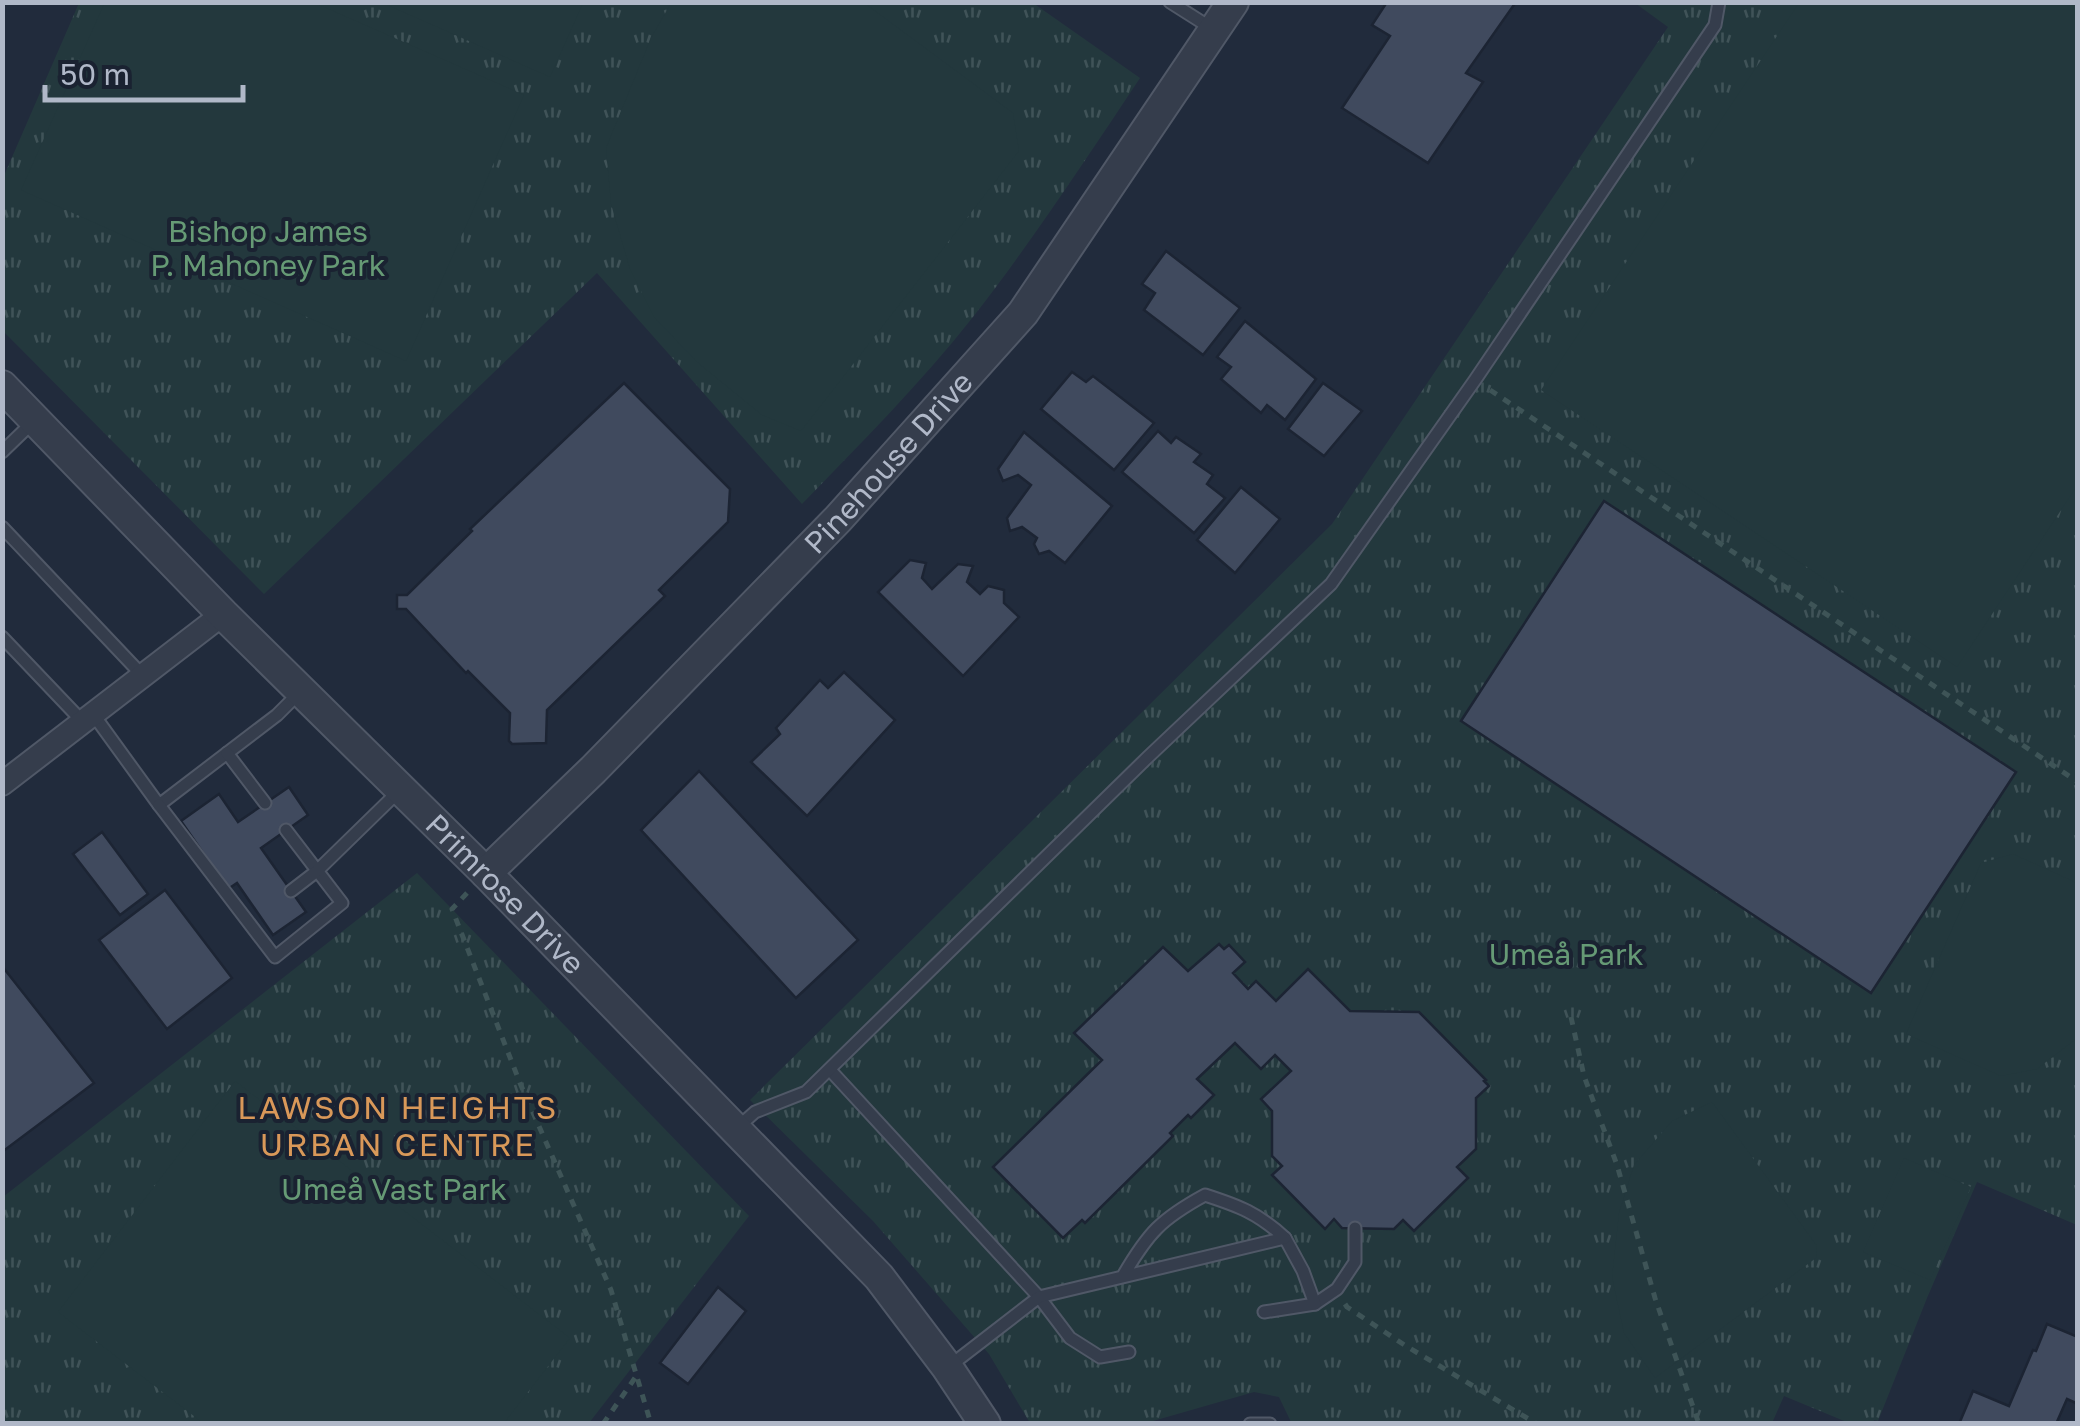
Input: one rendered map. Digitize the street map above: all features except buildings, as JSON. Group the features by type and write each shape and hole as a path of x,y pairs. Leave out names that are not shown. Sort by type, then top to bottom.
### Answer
{"street":[{"name":"Pinehouse Drive","path":"486,873 838,519 1023,313 1233,2"},
{"name":"Primrose Drive","path":"2,386 223,614 402,788 737,1128 880,1278 985,1424"},
{"path":"2,784 223,614"}],"lane":[{"path":"1170,2 1215,30"},
{"path":"737,1128 755,1112 806,1092 830,1070 1330,584 1475,380 1716,25 1719,2"},
{"path":"2,452 35,420"},
{"path":"2,527 143,676"},
{"path":"2,637 88,718 254,919 275,957 342,904 286,830"},
{"path":"159,805 277,715 302,690"},
{"path":"226,753 265,803"},
{"path":"291,891 317,872 402,788"},
{"path":"830,1070 1039,1297 1070,1338 1100,1357 1129,1352"},
{"path":"1123,1276 1142,1244 1171,1213 1205,1195 1266,1220 1285,1238 1315,1304"},
{"path":"1264,1312 1315,1304 1337,1289 1355,1262 1356,1228"},
{"path":"947,1367 1039,1297 1285,1238"},
{"path":"1250,1424 1270,1424"}],"path":[{"path":"1475,380 2078,782"},
{"path":"460,900 452,909 520,1084 611,1290 652,1424"},
{"path":"1572,1017 1584,1076 1617,1165 1655,1298 1699,1424"},
{"path":"1337,1289 1348,1307 1537,1424"},
{"path":"603,1424 637,1375"}],"green space":[{"path":"105,2 315,3 524,95 406,361 21,190"},
{"path":"863,2 1013,113 1019,151 801,431 762,415 697,362 654,317 630,269 611,204 606,148 651,38 671,3"},
{"name":"Bishop James P. Mahoney Park","path":"79,3 1033,3 1140,78 973,317 912,389 802,504 597,273 264,594 3,331 3,178"},
{"path":"383,3 583,3 550,77"},
{"name":"Umeå Park","path":"1635,3 2077,3 2077,1225 1977,1182 1878,1421 1873,1423 1849,1423 1784,1396 1772,1423 1292,1424 1279,1397 1254,1392 1146,1423 1030,1423 989,1354 873,1221 750,1100 1332,524 1668,27"},
{"path":"1799,3 2077,3 2077,486 1957,667 1541,390"},
{"path":"2013,854 2077,883 2077,1038 2037,1069 2001,1076 1906,1034 1981,863"},
{"name":"Umeå Vast Park","path":"417,873 749,1216 589,1423 3,1424 3,1197"},
{"path":"235,1081 570,1338 504,1423 203,1423 58,1312"},
{"path":"1712,1102 1817,1246 1816,1258 1655,1378 1624,1333 1612,1277 1619,1213 1634,1165 1672,1121"},
{"path":"1904,1158 1971,1187 1930,1280 1863,1252"}],"district":[{"name":"LAWSON HEIGHTS URBAN CENTRE","path":"398,1126"}]}
